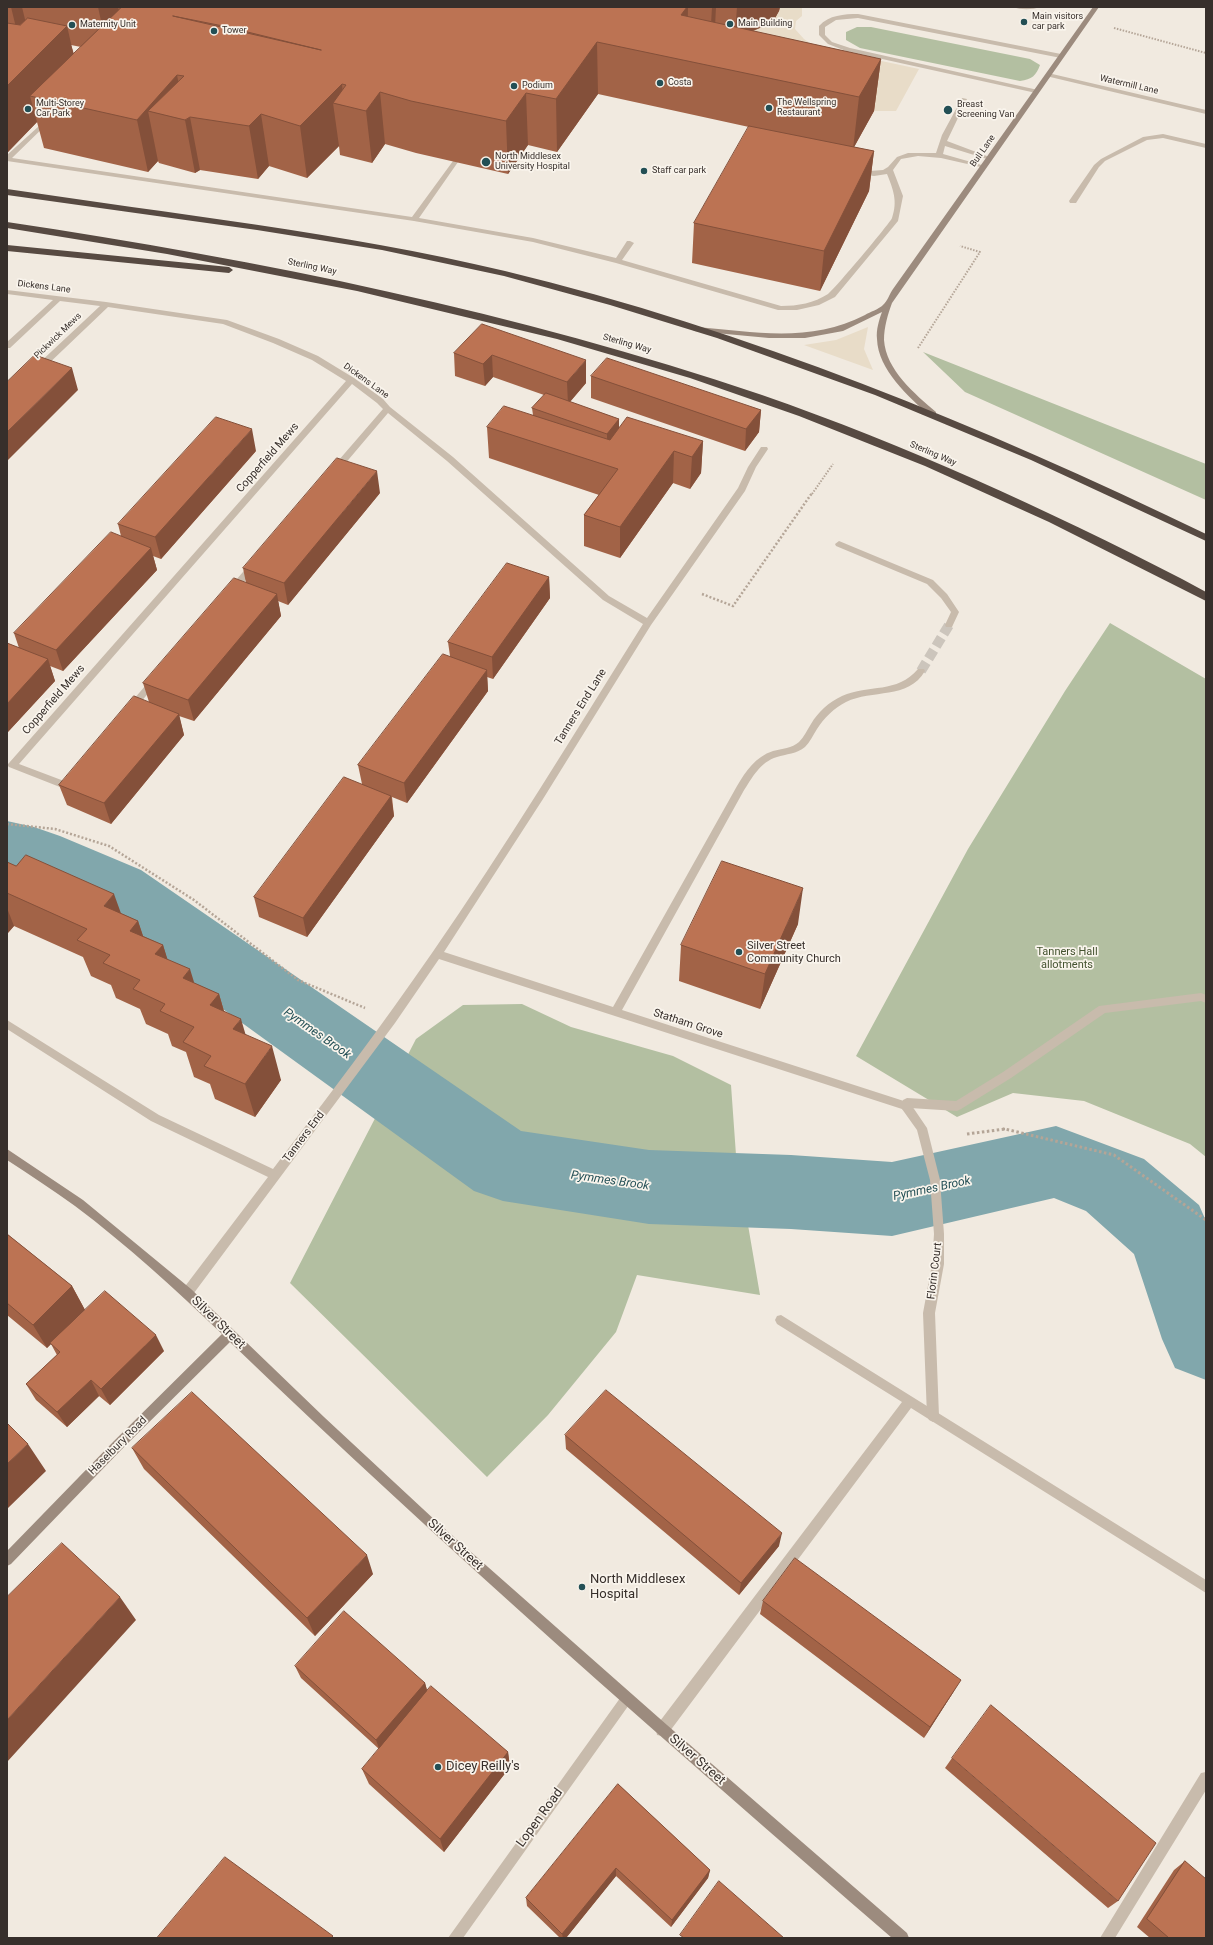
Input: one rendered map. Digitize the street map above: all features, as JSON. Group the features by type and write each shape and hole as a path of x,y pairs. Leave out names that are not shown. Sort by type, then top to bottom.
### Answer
{"highway":[{"path":"7,192 263,229 397,252 503,273 600,299 697,329 851,382 933,414 1113,493 1206,538"},
{"name":"Sterling Way","path":"7,225 81,236 308,277 505,321 639,358 760,398 914,458 1037,512 1206,597"},
{"path":"7,248 308,277"}],"street":[{"path":"858,16 860,7"},
{"path":"1017,7 1036,7"},
{"name":"Bull Lane","path":"887,306 906,276 1096,7"},
{"path":"1036,91 848,50 830,43 822,35 822,26 826,22 843,16 858,16 1061,56"},
{"name":"Watermill Lane","path":"1048,75 1206,112"},
{"path":"939,155 942,142 964,99"},
{"path":"7,159 28,135 53,114"},
{"path":"1073,201 1096,166 1103,160 1145,138 1163,136 1206,146"},
{"path":"942,142 989,158"},
{"path":"851,172 873,174 889,170 899,158 921,154 939,155 983,167"},
{"path":"7,159 414,219 533,240 618,261 781,308 797,308 816,303 832,295 895,219 899,196 889,170"},
{"path":"414,219 455,162"},
{"path":"618,261 630,243"},
{"name":"Dickens Lane","path":"7,292 106,304 224,322 302,352 351,380 380,401 387,409 450,458 606,598 648,623"},
{"path":"7,346 59,298"},
{"name":"Pickwick Mews","path":"35,372 106,304"},
{"path":"697,329 766,335 822,333 841,329 887,306"},
{"path":"887,306 881,342 884,353 892,370 908,391 933,414"},
{"name":"Copperfield Mews","path":"75,774 65,785 12,765 351,380"},
{"path":"330,476 387,409"},
{"name":"Tanners End Lane","path":"420,979 540,796 648,623 742,489 752,467 764,449"},
{"path":"839,544 930,582 944,596 955,612 949,625"},
{"path":"227,596 258,560"},
{"path":"615,1013 740,789 754,768 765,758 802,745 822,714 848,697 866,693 886,692 918,677 921,671"},
{"path":"126,714 161,673"},
{"name":"Statham Grove","path":"437,954 615,1013 906,1106"},
{"name":"Tanners End","path":"187,1293 332,1100 420,979"},
{"path":"922,1128 906,1106 907,1103 957,1106 1006,1075 1103,1009 1201,997 1206,999"},
{"path":"7,1024 155,1118 275,1175"},
{"name":"Florin Court","path":"922,1128 935,1180 939,1234 938,1264 929,1312 934,1416"},
{"name":"Silver Street","path":"7,1154 79,1203 187,1293 433,1526 662,1730 902,1938"},
{"path":"781,1320 1206,1587"},
{"name":"Haselbury Road","path":"7,1560 118,1445 230,1334"},
{"path":"662,1730 910,1402"},
{"name":"Lopen Road","path":"455,1938 627,1698"},
{"path":"1107,1938 1206,1778"}],"path":[{"path":"1110,27 1206,53"},
{"path":"918,348 980,252 962,246"},
{"path":"712,598 733,606 833,464"},
{"path":"7,824 55,829 109,846 194,900 298,980 371,1010"},
{"path":"922,1128 951,1136 1005,1129 1114,1155 1206,1220"}],"green space":[{"path":"857,27 871,27 1030,59 1040,65 1037,72 1033,76 1020,81 860,48 846,40 846,32"},
{"path":"923,352 1206,464 1206,500 965,392"},
{"name":"Tanners Hall allotments","path":"1110,623 1206,679 1206,1157 1190,1144 1084,1101 1013,1093 957,1117 856,1056 968,849 1065,691"},
{"path":"522,1004 571,1027 673,1056 731,1085 736,1155 760,1295 637,1275 616,1332 548,1415 487,1477 290,1283 416,1039 463,1005"}],"shaded area":[{"path":"779,7 802,7 802,16 796,21 795,29 804,39 816,47 919,69 896,111 874,111 752,31 767,25 774,20 779,11"},
{"path":"868,327 864,349 873,370 804,345 836,340"}],"building":[{"path":"122,7 687,7 681,15 881,59 859,97 597,42 556,99 526,93 506,121 411,101 380,92 366,111 333,103 346,85 342,84 300,126 261,114 249,126 190,117 185,120 148,111 184,76 177,75 137,120 30,96","holes":["173,16 223,26 321,50"]},
{"path":"28,18 67,26 7,86 7,23 20,25"},
{"path":"749,126 874,151 824,251 694,223"},
{"path":"482,324 586,360 567,382 492,355 483,364 454,353"},
{"path":"35,355 72,368 7,432 7,382"},
{"path":"607,358 761,410 746,429 591,376"},
{"path":"546,393 619,419 607,434 532,408"},
{"path":"504,406 610,440 627,417 703,441 692,457 674,451 620,527 584,515 618,469 487,427"},
{"path":"216,417 252,429 155,537 118,524"},
{"path":"337,458 377,471 284,583 243,568"},
{"path":"111,532 151,548 56,650 14,633"},
{"path":"507,563 549,577 492,657 448,642"},
{"path":"234,578 277,594 188,700 143,683"},
{"path":"7,643 48,659 7,704"},
{"path":"443,654 487,670 404,783 358,765"},
{"path":"134,696 179,714 104,803 59,785"},
{"path":"344,777 391,796 303,918 254,897"},
{"path":"26,855 114,894 104,906 138,921 130,931 163,945 155,954 190,969 183,978 219,994 210,1005 241,1019 233,1029 272,1046 245,1084 204,1066 211,1056 183,1042 194,1027 160,1011 165,1004 133,989 140,980 103,963 110,955 77,940 87,929 7,893 7,862 16,866"},
{"path":"722,861 803,888 765,974 681,945"},
{"path":"7,1234 72,1286 33,1325 7,1303"},
{"path":"105,1291 156,1335 101,1389 91,1380 57,1412 26,1384 60,1352 50,1343"},
{"path":"606,1390 782,1533 741,1583 565,1435"},
{"path":"192,1392 367,1555 307,1618 132,1448"},
{"path":"7,1423 28,1444 7,1464"},
{"path":"62,1543 120,1597 7,1720 7,1597"},
{"path":"795,1558 961,1680 930,1727 763,1601"},
{"path":"344,1611 425,1683 376,1740 295,1666"},
{"path":"431,1686 508,1752 440,1839 362,1769"},
{"path":"991,1705 1156,1843 1118,1901 952,1758"},
{"path":"618,1784 710,1870 672,1920 616,1868 562,1934 526,1898"},
{"path":"225,1857 333,1936 331,1938 157,1938"},
{"path":"1185,1861 1206,1879 1206,1938 1169,1938 1147,1919"},
{"path":"719,1881 784,1938 684,1938 680,1935"}],"waterway":[{"name":"Pymmes Brook","path":"7,850 34,856 115,891 503,1165 649,1187 791,1192 892,1199 1056,1162 1115,1185 1169,1232 1206,1339"}],"tunnel":[{"path":"921,671 949,625"}],"place":[{"name":"Main visitors car park","path":"1024,22"},
{"name":"Main Building","path":"730,24"},
{"name":"Maternity Unit","path":"72,25"},
{"name":"Tower","path":"214,31"},
{"name":"Costa","path":"660,83"},
{"name":"Podium","path":"514,86"},
{"name":"The Wellspring Restaurant","path":"769,108"},
{"name":"Multi-Storey Car Park","path":"28,109"},
{"name":"Breast Screening Van","path":"948,110"},
{"name":"North Middlesex University Hospital","path":"486,162"},
{"name":"Staff car park","path":"644,171"},
{"name":"Silver Street Community Church","path":"739,952"},
{"name":"North Middlesex Hospital","path":"582,1587"},
{"name":"Dicey Reilly's","path":"438,1767"}]}
